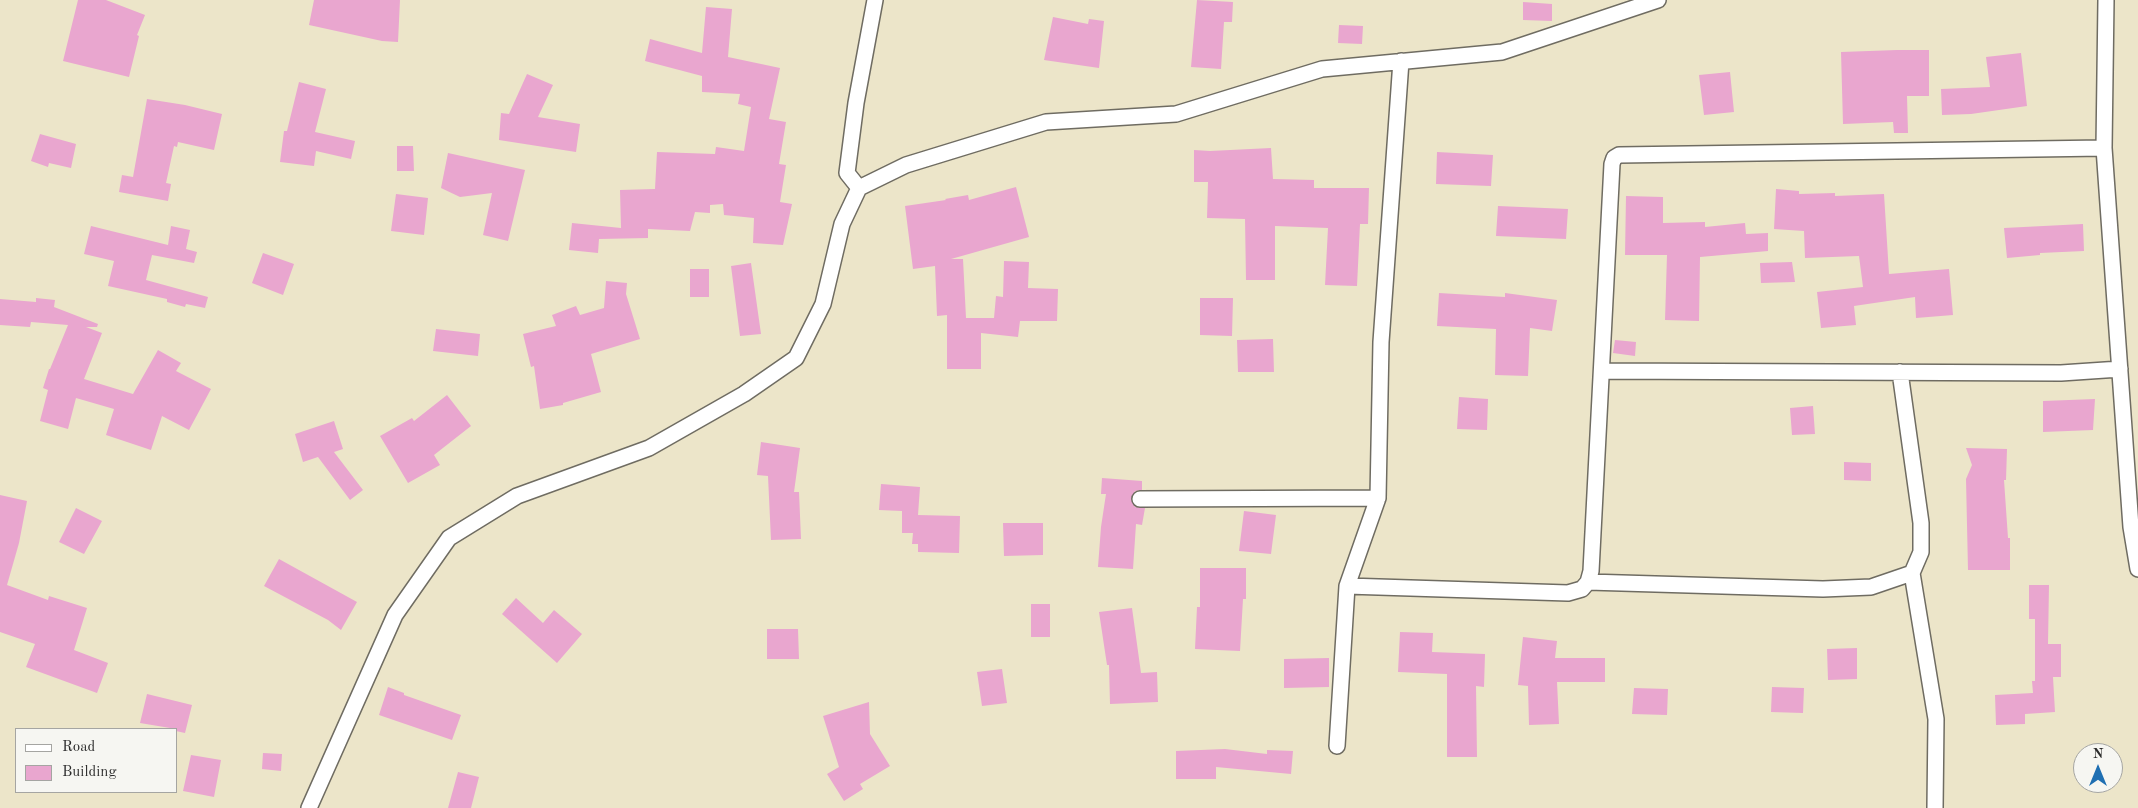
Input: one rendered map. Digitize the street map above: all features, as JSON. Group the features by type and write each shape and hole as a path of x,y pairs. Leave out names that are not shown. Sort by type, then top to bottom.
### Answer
{"street":[{"path":"859,188 847,173 856,103 875,0"},
{"path":"309,808 395,615 449,538 517,496 650,448 744,394 796,358 823,304 842,224 859,188 906,165 1046,122 1176,114 1322,69 1502,52 1658,0"},
{"path":"2106,0 2104,148 2131,527 2138,569"},
{"path":"1336,746 1347,586 1378,498 1381,342 1401,61"},
{"path":"1347,586 1568,593 1582,589 1588,582 1591,571 1612,164 1614,158 1619,155 2104,148"},
{"path":"1602,371 2061,373 2120,369"},
{"path":"1900,372 1921,523 1921,552 1912,572 1936,719 1935,808"},
{"path":"1140,499 1378,498"},
{"path":"1588,582 1823,589 1871,587 1912,572"}],"building":[{"path":"78,0 106,0 145,15 137,35 139,36 129,77 63,61"},
{"path":"314,0 400,0 398,42 382,41 309,25"},
{"path":"1197,0 1233,2 1232,22 1224,22 1221,69 1191,67"},
{"path":"1523,2 1552,4 1552,21 1523,20"},
{"path":"706,7 732,9 728,57 780,68 769,119 786,122 779,164 786,165 780,202 792,204 783,245 753,243 754,218 724,215 723,204 710,205 710,213 695,212 690,231 648,229 648,238 599,239 598,253 569,250 572,223 621,228 620,190 655,189 657,152 715,154 716,147 744,151 751,107 738,104 740,94 702,92 702,76 645,61 650,39 702,53"},
{"path":"1053,17 1088,24 1089,19 1104,21 1099,68 1044,60"},
{"path":"1339,25 1363,26 1362,44 1338,43"},
{"path":"1929,50 1929,96 1907,96 1908,133 1894,133 1893,122 1843,124 1841,52"},
{"path":"2021,53 2027,106 1971,114 1942,115 1941,89 1990,87 1986,57"},
{"path":"1730,72 1734,112 1704,115 1699,75"},
{"path":"527,74 553,85 538,117 580,124 576,152 499,140 501,113 509,114"},
{"path":"299,82 326,89 315,132 355,141 351,159 316,151 314,166 280,162 284,131 287,131"},
{"path":"147,99 185,105 222,114 214,150 178,142 177,147 174,146 166,183 171,184 168,201 119,192 122,175 133,177"},
{"path":"40,134 76,144 71,168 49,163 48,167 31,161"},
{"path":"397,146 413,146 414,171 397,171"},
{"path":"1271,148 1273,179 1314,180 1314,188 1369,188 1368,224 1360,224 1357,286 1325,285 1328,228 1275,226 1275,280 1246,280 1245,219 1207,218 1208,182 1194,182 1194,150"},
{"path":"1437,152 1493,155 1491,186 1436,184"},
{"path":"448,153 525,170 508,241 483,235 492,193 460,197 441,188"},
{"path":"1016,187 1029,237 951,259 963,259 966,318 994,318 996,296 1003,297 1004,261 1029,262 1028,288 1058,289 1057,321 1020,321 1018,337 981,333 981,369 947,369 947,315 937,316 935,266 913,269 905,206 968,195 969,200"},
{"path":"1776,189 1799,191 1799,194 1835,193 1835,196 1884,194 1889,274 1949,269 1953,315 1916,318 1915,297 1854,306 1856,325 1821,328 1817,292 1863,287 1859,256 1805,258 1804,231 1774,229"},
{"path":"396,194 428,198 424,235 391,231"},
{"path":"1626,196 1663,197 1663,223 1705,222 1705,227 1745,223 1746,234 1768,233 1768,251 1700,257 1699,321 1665,320 1667,255 1625,255"},
{"path":"1498,206 1568,209 1566,239 1496,236"},
{"path":"2083,224 2084,251 2040,253 2040,255 2007,258 2004,228"},
{"path":"91,226 168,245 171,226 190,230 186,249 197,252 194,263 152,255 146,280 208,297 205,308 186,304 185,307 167,302 167,299 108,286 114,261 84,254"},
{"path":"263,253 294,264 283,295 252,283"},
{"path":"1792,262 1795,282 1761,283 1760,263"},
{"path":"751,263 761,334 740,336 731,266"},
{"path":"690,269 709,269 709,297 690,297"},
{"path":"606,281 627,283 626,294 640,339 591,354 601,392 563,403 563,405 540,409 534,366 531,367 523,334 556,326 552,315 576,306 580,315 604,308"},
{"path":"1439,293 1505,297 1505,293 1557,300 1552,331 1530,328 1528,376 1495,375 1496,329 1437,326"},
{"path":"36,298 55,300 54,307 98,324 97,327 86,327 102,333 84,379 133,394 158,350 181,363 176,371 211,389 189,430 162,416 151,450 106,435 114,409 76,398 68,429 40,421 48,390 43,388 68,325 31,322 30,327 0,325 0,299 36,302"},
{"path":"1200,298 1233,298 1232,336 1200,335"},
{"path":"436,329 480,334 478,356 433,351"},
{"path":"1273,339 1274,372 1238,372 1237,340"},
{"path":"1615,340 1636,342 1635,356 1613,353"},
{"path":"447,395 471,426 434,455 440,465 408,483 380,436 412,418 414,421"},
{"path":"1459,397 1488,399 1487,430 1457,429"},
{"path":"2095,399 2093,430 2043,432 2043,401"},
{"path":"1813,406 1815,434 1792,435 1790,408"},
{"path":"334,421 343,449 334,452 363,490 350,500 318,457 303,462 295,434"},
{"path":"761,442 800,448 794,492 799,492 801,539 771,540 768,476 757,475"},
{"path":"1966,448 2007,449 2006,480 2004,480 2008,538 2010,538 2010,570 1968,570 1966,479 1972,465"},
{"path":"1844,462 1871,463 1871,481 1844,480"},
{"path":"1102,478 1142,481 1142,490 1135,491 1131,499 1135,507 1145,508 1142,525 1136,524 1133,569 1098,567 1106,494 1101,494"},
{"path":"881,484 920,487 918,515 960,516 959,553 918,552 918,544 912,544 913,533 902,533 902,511 879,510"},
{"path":"0,495 27,501 19,543 7,585 48,600 49,596 87,608 74,650 108,663 97,693 26,667 35,644 0,632"},
{"path":"76,508 102,521 84,554 59,542"},
{"path":"1244,511 1276,515 1271,554 1239,551"},
{"path":"1003,523 1043,523 1043,555 1004,556"},
{"path":"279,559 357,602 341,630 328,620 264,586"},
{"path":"1200,568 1246,568 1246,599 1243,599 1240,651 1195,649 1197,607 1200,607"},
{"path":"2029,585 2049,585 2048,644 2061,644 2061,677 2053,677 2055,712 2025,714 2025,724 1996,725 1995,695 2033,693 2032,681 2035,681 2035,619 2029,619"},
{"path":"516,598 543,623 554,610 582,634 557,663 502,614"},
{"path":"1031,604 1050,604 1050,637 1031,637"},
{"path":"1132,608 1141,673 1157,672 1158,702 1110,704 1109,665 1107,665 1099,612"},
{"path":"767,629 798,629 799,659 767,659"},
{"path":"1400,632 1433,633 1432,652 1485,654 1484,687 1476,686 1477,757 1447,757 1447,674 1398,672"},
{"path":"1523,637 1557,641 1555,658 1605,658 1605,682 1557,682 1559,724 1529,725 1528,686 1518,685"},
{"path":"1857,648 1857,679 1828,680 1827,649"},
{"path":"1329,658 1329,687 1284,688 1284,659"},
{"path":"1002,669 1007,703 982,706 977,672"},
{"path":"388,687 404,693 404,695 461,715 452,740 379,715"},
{"path":"1772,687 1804,688 1803,713 1771,712"},
{"path":"1634,688 1668,689 1667,715 1632,714"},
{"path":"147,694 192,705 185,733 178,731 178,728 140,723"},
{"path":"869,702 870,734 890,766 860,784 863,789 844,801 827,774 839,767 823,716"},
{"path":"1225,749 1267,754 1267,750 1293,751 1291,774 1216,767 1216,779 1176,779 1176,751"},
{"path":"263,753 282,754 281,771 262,769"},
{"path":"191,755 221,760 214,797 183,791"},
{"path":"458,772 479,777 471,808 448,808"}]}
